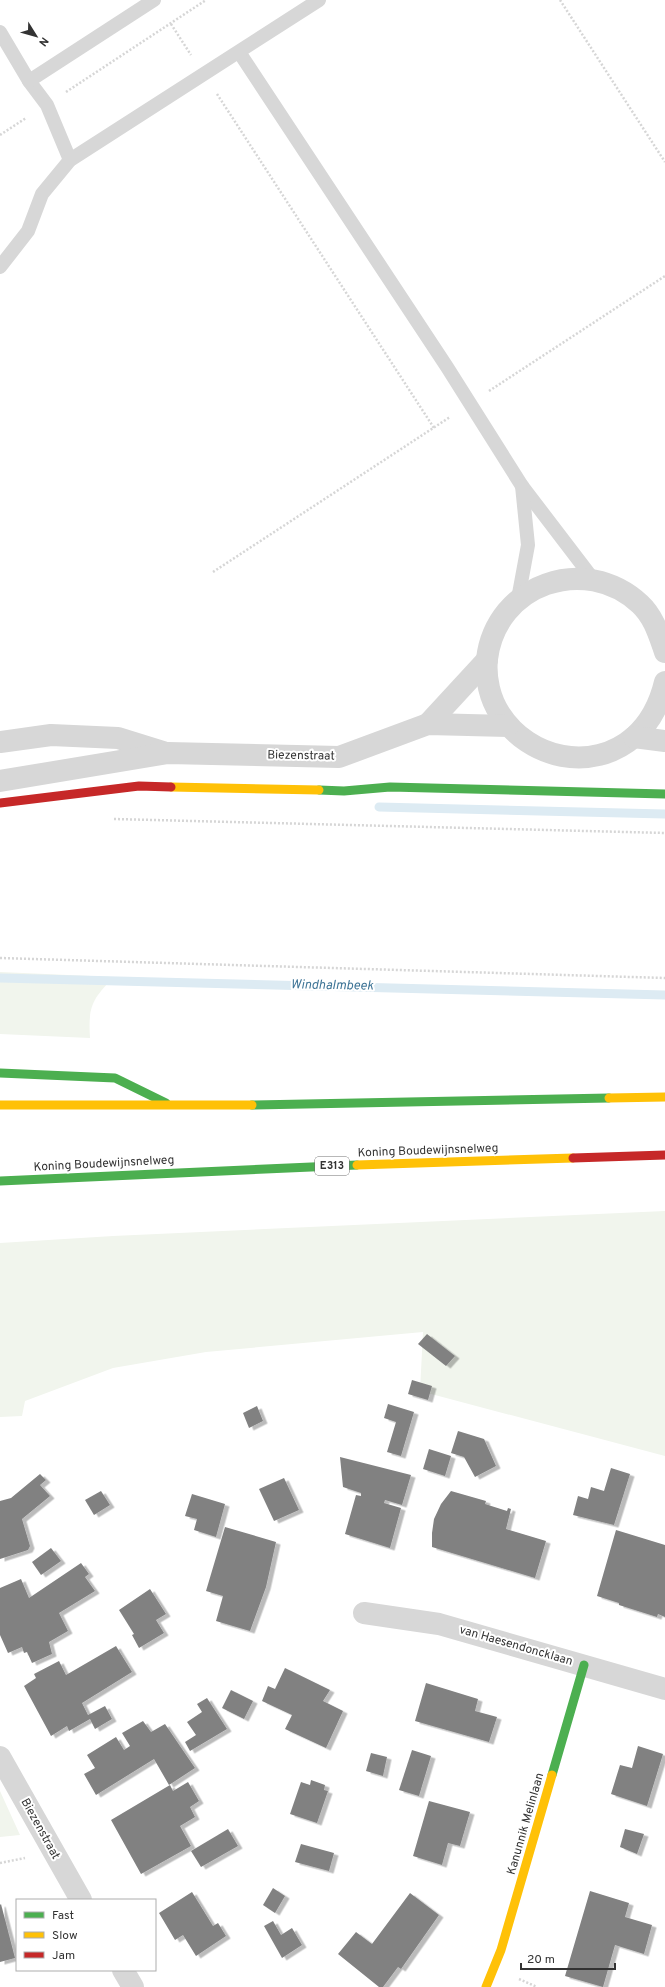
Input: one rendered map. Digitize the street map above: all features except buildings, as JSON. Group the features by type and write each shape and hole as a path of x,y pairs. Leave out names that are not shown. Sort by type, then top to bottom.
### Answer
{"main road":[{"path":"0,803 139,786 344,791 390,787 665,794"},
{"path":"0,1073 115,1078 170,1106"},
{"path":"0,1105 170,1106 665,1096"},
{"name":"Koning Boudewijnsnelweg","path":"0,1181 287,1168 665,1156"},
{"name":"Kanunnik Melinlaan","path":"486,1987 501,1950 584,1665"}],"street":[{"path":"665,652 657,627 641,605 619,588 593,579 566,578 541,585 518,599 503,616 492,637 487,660 488,684 495,706 508,726 529,744 554,755 582,758 610,751 634,737 649,721 660,702 665,682"},
{"name":"Biezenstraat","path":"428,724 487,660"},
{"name":"Biezenstraat","path":"0,781 168,753 339,757 428,724 508,726"},
{"name":"Biezenstraat","path":"0,742 51,735 118,738 168,753"},
{"path":"634,737 665,741"},
{"name":"van Haesendoncklaan","path":"364,1613 439,1624 584,1665 665,1690"},
{"name":"Biezenstraat","path":"0,1757 80,1899"},
{"path":"124,1971 133,1987"}],"lane":[{"path":"29,81 154,0"},
{"path":"0,267 28,231 42,194 70,160 319,0"},
{"path":"0,32 29,81 47,105 70,160"},
{"path":"239,52 471,404 522,486 593,579"},
{"path":"518,599 528,545 522,486"}],"path":[{"path":"0,135 206,0"},
{"path":"560,0 665,162"},
{"path":"170,24 434,428"},
{"path":"213,572 665,276"},
{"path":"109,819 665,832"},
{"path":"0,958 665,978"}],"shaded area":[{"path":"0,972 114,977 101,991 93,1004 90,1018 90,1038 0,1034"},
{"path":"665,1211 665,1456 420,1391 423,1332 206,1352 113,1368 25,1401 22,1416 0,1417 0,1243 113,1236"},
{"path":"0,1791 20,1835 0,1837"}],"waterway":[{"path":"379,807 665,814"},
{"name":"Windhalmbeek","path":"0,978 665,995"}],"traffic: fast":[{"path":"319,790 344,791 390,787 665,794"},
{"path":"0,1073 115,1078 166,1103"},
{"path":"252,1105 609,1098"},
{"path":"0,1181 357,1165"},
{"path":"552,1775 584,1665"}],"traffic: slow":[{"path":"171,787 319,790"},
{"path":"609,1098 665,1097"},
{"path":"0,1105 252,1105"},
{"path":"357,1165 573,1158"},
{"path":"486,1987 501,1950 552,1775"}],"traffic: jam":[{"path":"0,803 139,786 171,787"},
{"path":"573,1158 665,1155"}]}
